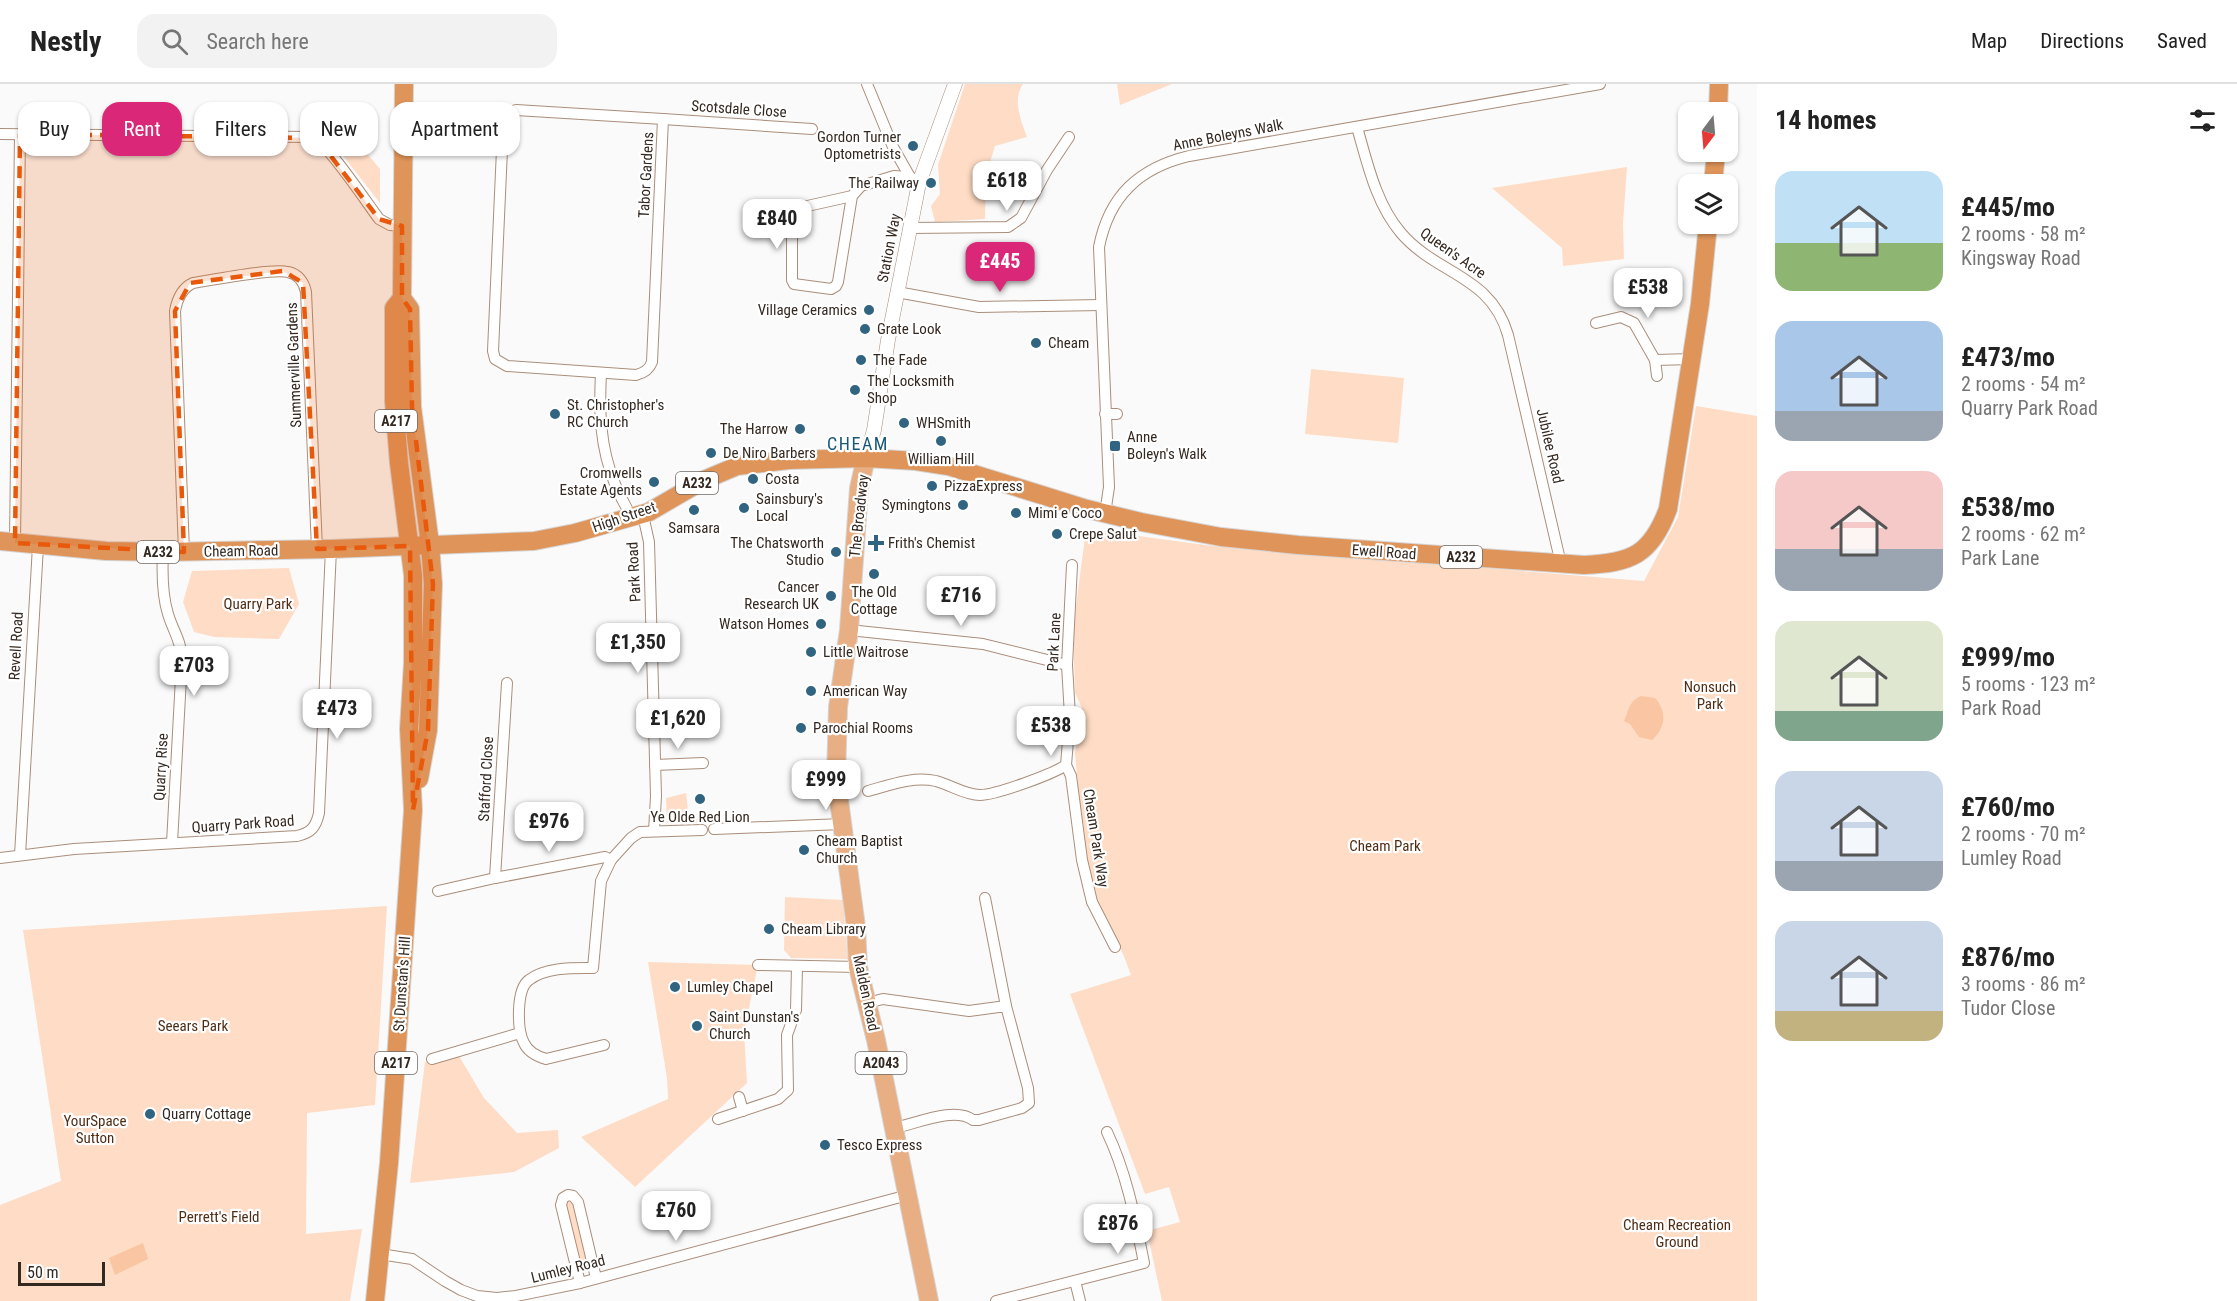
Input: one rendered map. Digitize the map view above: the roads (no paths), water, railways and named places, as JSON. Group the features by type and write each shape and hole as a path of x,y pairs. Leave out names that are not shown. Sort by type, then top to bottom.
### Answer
{"highway":[{"name":"A217","path":"404,84 402,298 410,309 412,407 430,544"},
{"path":"1718,102 1719,84"},
{"name":"Ewell Road","path":"866,458 916,461 948,466 1105,514 1257,541 1561,564 1584,565 1620,561 1641,552 1658,534 1671,499 1692,359 1707,234"},
{"name":"A217","path":"402,298 394,308 394,401 399,463 410,546"},
{"name":"High Street","path":"410,546 534,541 575,534 637,516 704,480 737,466 789,460 866,458"},
{"name":"Cheam Road","path":"7,542 106,551 163,552 321,544 410,546"},
{"name":"St Dunstan's Hill","path":"413,810 428,730 433,584 430,544"},
{"name":"St Dunstan's Hill","path":"375,1301 390,1152 413,810 409,729 413,662 413,575 410,546"}],"main road":[{"name":"The Broadway","path":"843,824 836,778 838,707 849,630 860,488 866,458"},
{"name":"Malden Road","path":"843,824 856,927 858,967 929,1301"}],"street":[{"path":"867,84 893,147 915,180"},
{"name":"Station Way","path":"866,458 874,430 910,228 915,180 955,84"},
{"name":"Anne Boleyns Walk","path":"1105,514 1109,487 1099,248 1109,215 1120,197 1144,174 1158,165 1189,156 1600,84"},
{"name":"Tabor Gardens","path":"524,110 663,119 652,362 649,368 636,375 601,373 507,366 495,359 493,351 503,127 508,113 524,110"},
{"name":"Scotsdale Close","path":"663,119 812,129"},
{"name":"Queen's Acre","path":"1357,127 1377,189 1395,225 1411,243 1470,282 1493,302 1500,313 1508,335"},
{"path":"0,134 18,134"},
{"path":"90,134 300,136"},
{"path":"910,228 1008,227 1016,223 1069,136"},
{"path":"7,542 19,156"},
{"path":"332,156 379,219 390,225 402,226"},
{"path":"852,196 794,209 792,213 792,280 794,284 831,289 836,286 852,196 861,186 894,176 915,180"},
{"name":"Summerville Gardens","path":"184,552 175,311 177,303 183,292 193,283 278,271 298,276 306,292 321,544"},
{"path":"897,292 979,307 1101,305"},
{"path":"1596,322 1621,317 1634,323 1655,360 1657,376"},
{"name":"Jubilee Road","path":"1508,335 1561,564"},
{"path":"1655,360 1692,359"},
{"name":"Park Road","path":"601,373 600,409 603,448 616,487 637,516 649,542 655,765 654,831"},
{"path":"1105,414 1117,414"},
{"name":"Quarry Park Road","path":"0,858 74,849 297,836 310,832 315,827 319,813 321,544"},
{"name":"Revell Road","path":"20,855 38,546"},
{"name":"Quarry Rise","path":"163,552 166,604 179,638 182,659 172,843"},
{"name":"Park Lane","path":"1066,765 1070,716 1067,665 1072,565"},
{"path":"849,630 983,644 1067,665"},
{"name":"Stafford Close","path":"495,878 507,683"},
{"path":"655,765 703,763"},
{"path":"868,791 911,780 924,780 934,781 969,794 989,794 1029,781 1066,765"},
{"name":"Cheam Park Way","path":"1066,765 1071,776 1082,860 1092,902 1115,947"},
{"path":"714,829 843,824"},
{"path":"604,1045 546,1059 530,1052 520,1033 519,1002 523,987 527,981 547,972 593,968 601,881 611,860 635,834 654,831 702,830"},
{"path":"438,891 605,857 611,860"},
{"path":"894,1128 953,1114 979,1120 1027,1105 1030,1099 1006,1006 985,898"},
{"path":"758,965 858,967"},
{"path":"718,1119 778,1100 788,1090 787,1035 796,1010 797,966"},
{"path":"867,1003 883,999 969,1011 1006,1006"},
{"path":"432,1059 520,1033"},
{"path":"739,1097 743,1111"},
{"path":"996,1301 1144,1263 1130,1192 1116,1150 1107,1132"},
{"path":"580,1283 561,1204 563,1198 568,1195 573,1196 578,1202 596,1278"},
{"name":"Lumley Road","path":"380,1254 412,1259 477,1298 516,1296 580,1283 908,1195"},
{"path":"1075,1281 1080,1301"}],"place":[{"name":"Gordon Turner Optometrists","path":"913,146"},
{"name":"The Railway","path":"931,183"},
{"name":"Village Ceramics","path":"869,310"},
{"name":"Grate Look","path":"865,329"},
{"name":"Cheam","path":"1036,343"},
{"name":"The Fade","path":"861,360"},
{"name":"The Locksmith Shop","path":"855,390"},
{"name":"St. Christopher's RC Church","path":"555,414"},
{"name":"WHSmith","path":"904,423"},
{"name":"The Harrow","path":"800,429"},
{"name":"William Hill","path":"941,441"},
{"name":"Anne Boleyn's Walk","path":"1115,446"},
{"name":"De Niro Barbers","path":"711,453"},
{"name":"Costa","path":"753,479"},
{"name":"Cromwells Estate Agents","path":"654,482"},
{"name":"PizzaExpress","path":"932,486"},
{"name":"Symingtons","path":"963,505"},
{"name":"Sainsbury's Local","path":"744,508"},
{"name":"Samsara","path":"694,510"},
{"name":"Mimi e Coco","path":"1016,513"},
{"name":"Crepe Salut","path":"1057,534"},
{"name":"Frith's Chemist","path":"876,543"},
{"name":"The Chatsworth Studio","path":"836,552"},
{"name":"The Old Cottage","path":"874,574"},
{"name":"Cancer Research UK","path":"831,596"},
{"name":"Watson Homes","path":"821,624"},
{"name":"Little Waitrose","path":"811,652"},
{"name":"American Way","path":"811,691"},
{"name":"Parochial Rooms","path":"801,728"},
{"name":"Ye Olde Red Lion","path":"700,799"},
{"name":"Cheam Baptist Church","path":"804,850"},
{"name":"Cheam Library","path":"769,929"},
{"name":"Lumley Chapel","path":"675,987"},
{"name":"Saint Dunstan's Church","path":"697,1026"},
{"name":"Quarry Cottage","path":"150,1114"},
{"name":"Tesco Express","path":"825,1145"}],"district":[{"name":"CHEAM","path":"858,443"}],"park label":[{"name":"Quarry Park","path":"258,604"},
{"name":"Nonsuch Park","path":"1710,696"},
{"name":"Cheam Park","path":"1385,846"},
{"name":"Seears Park","path":"193,1026"},
{"name":"YourSpace Sutton","path":"95,1130"},
{"name":"Perrett's Field","path":"219,1217"},
{"name":"Cheam Recreation Ground","path":"1677,1234"}]}
